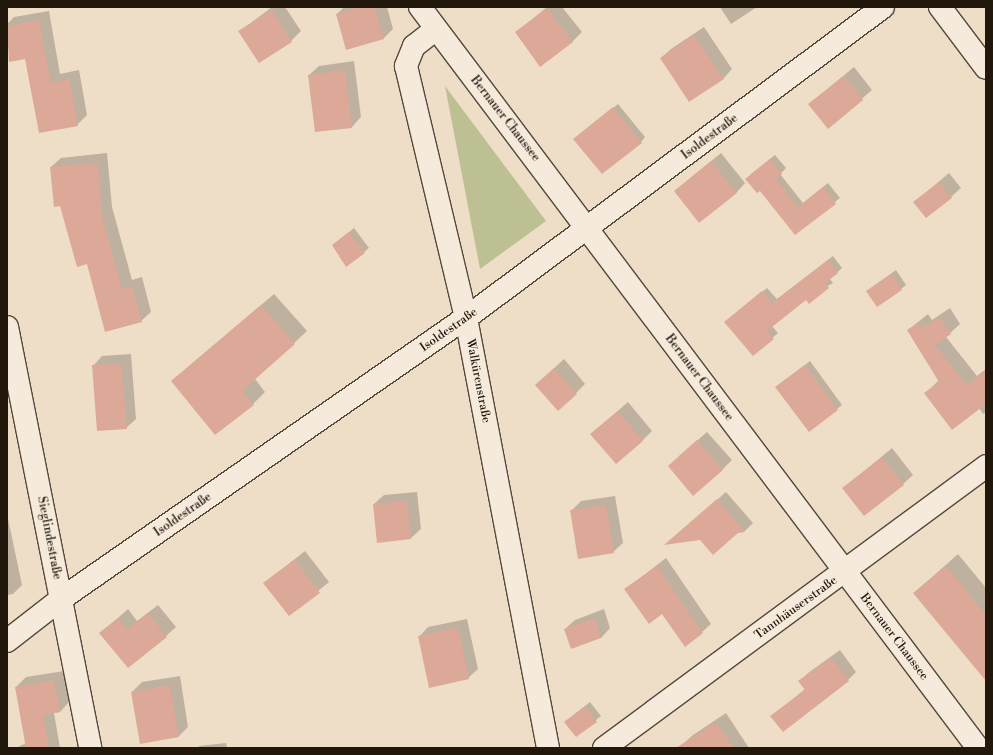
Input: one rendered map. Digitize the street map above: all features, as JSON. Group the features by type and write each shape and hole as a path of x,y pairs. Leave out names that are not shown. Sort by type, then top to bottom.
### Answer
{"street":[{"name":"Bernauer Chaussee","path":"420,7 589,228 978,748"},
{"name":"Isoldestraße","path":"7,641 61,599 466,318 589,228 883,7"},
{"path":"940,7 986,68"},
{"name":"Walkürenstraße","path":"436,29 414,46 406,66 466,318 548,748"},
{"name":"Sieglindestraße","path":"7,327 90,748"},
{"name":"Tannhäuserstraße","path":"604,748 845,572 867,553 986,466"}],"green space":[{"path":"445,86 546,221 480,269"}],"building":[{"path":"360,7 375,7 384,39 346,50 336,14"},
{"path":"547,8 573,42 540,67 515,32"},
{"path":"272,10 292,42 259,63 238,31"},
{"path":"39,20 51,83 69,79 78,126 39,133 25,59 9,62 7,26"},
{"path":"694,35 724,79 689,102 660,58"},
{"path":"345,70 352,128 315,132 308,75"},
{"path":"844,76 863,100 828,129 808,104"},
{"path":"613,107 642,143 602,174 573,139"},
{"path":"770,159 782,174 776,179 798,207 823,187 836,204 795,235 760,191 757,193 745,179"},
{"path":"711,161 737,193 699,223 674,191"},
{"path":"98,163 102,217 122,289 132,286 142,322 105,332 87,264 77,267 60,206 54,207 50,167"},
{"path":"939,182 952,198 926,218 913,202"},
{"path":"349,232 365,253 346,267 332,245"},
{"path":"828,260 838,273 825,283 829,288 809,304 806,300 767,331 774,339 753,356 724,322 762,291 772,303"},
{"path":"891,274 902,290 877,307 866,291"},
{"path":"261,305 295,344 242,391 254,405 215,435 171,381"},
{"path":"940,317 951,334 935,345 967,385 986,370 986,404 952,430 924,393 939,382 907,330 918,323 922,328"},
{"path":"121,363 127,429 97,431 92,365"},
{"path":"805,365 838,410 809,432 775,387"},
{"path":"554,368 577,394 558,411 535,385"},
{"path":"618,411 643,441 616,464 590,434"},
{"path":"697,440 723,470 693,496 668,466"},
{"path":"882,457 904,485 864,516 842,488"},
{"path":"717,499 745,532 738,533 713,555 700,540 664,545"},
{"path":"407,501 411,539 377,543 373,504"},
{"path":"606,505 614,553 578,559 570,510"},
{"path":"295,559 320,593 289,616 263,583"},
{"path":"657,566 703,633 685,647 662,614 649,624 624,589"},
{"path":"946,566 986,615 986,681 913,593"},
{"path":"148,613 167,637 128,668 99,633 118,618 127,630"},
{"path":"595,618 601,638 571,649 564,629"},
{"path":"458,628 469,679 429,688 418,636"},
{"path":"831,657 849,681 783,732 770,716 805,690 798,681"},
{"path":"54,680 60,712 43,715 49,748 26,748 15,687"},
{"path":"170,685 179,737 140,744 131,692"},
{"path":"585,706 597,722 576,737 564,722"},
{"path":"716,722 734,748 676,748"}]}
